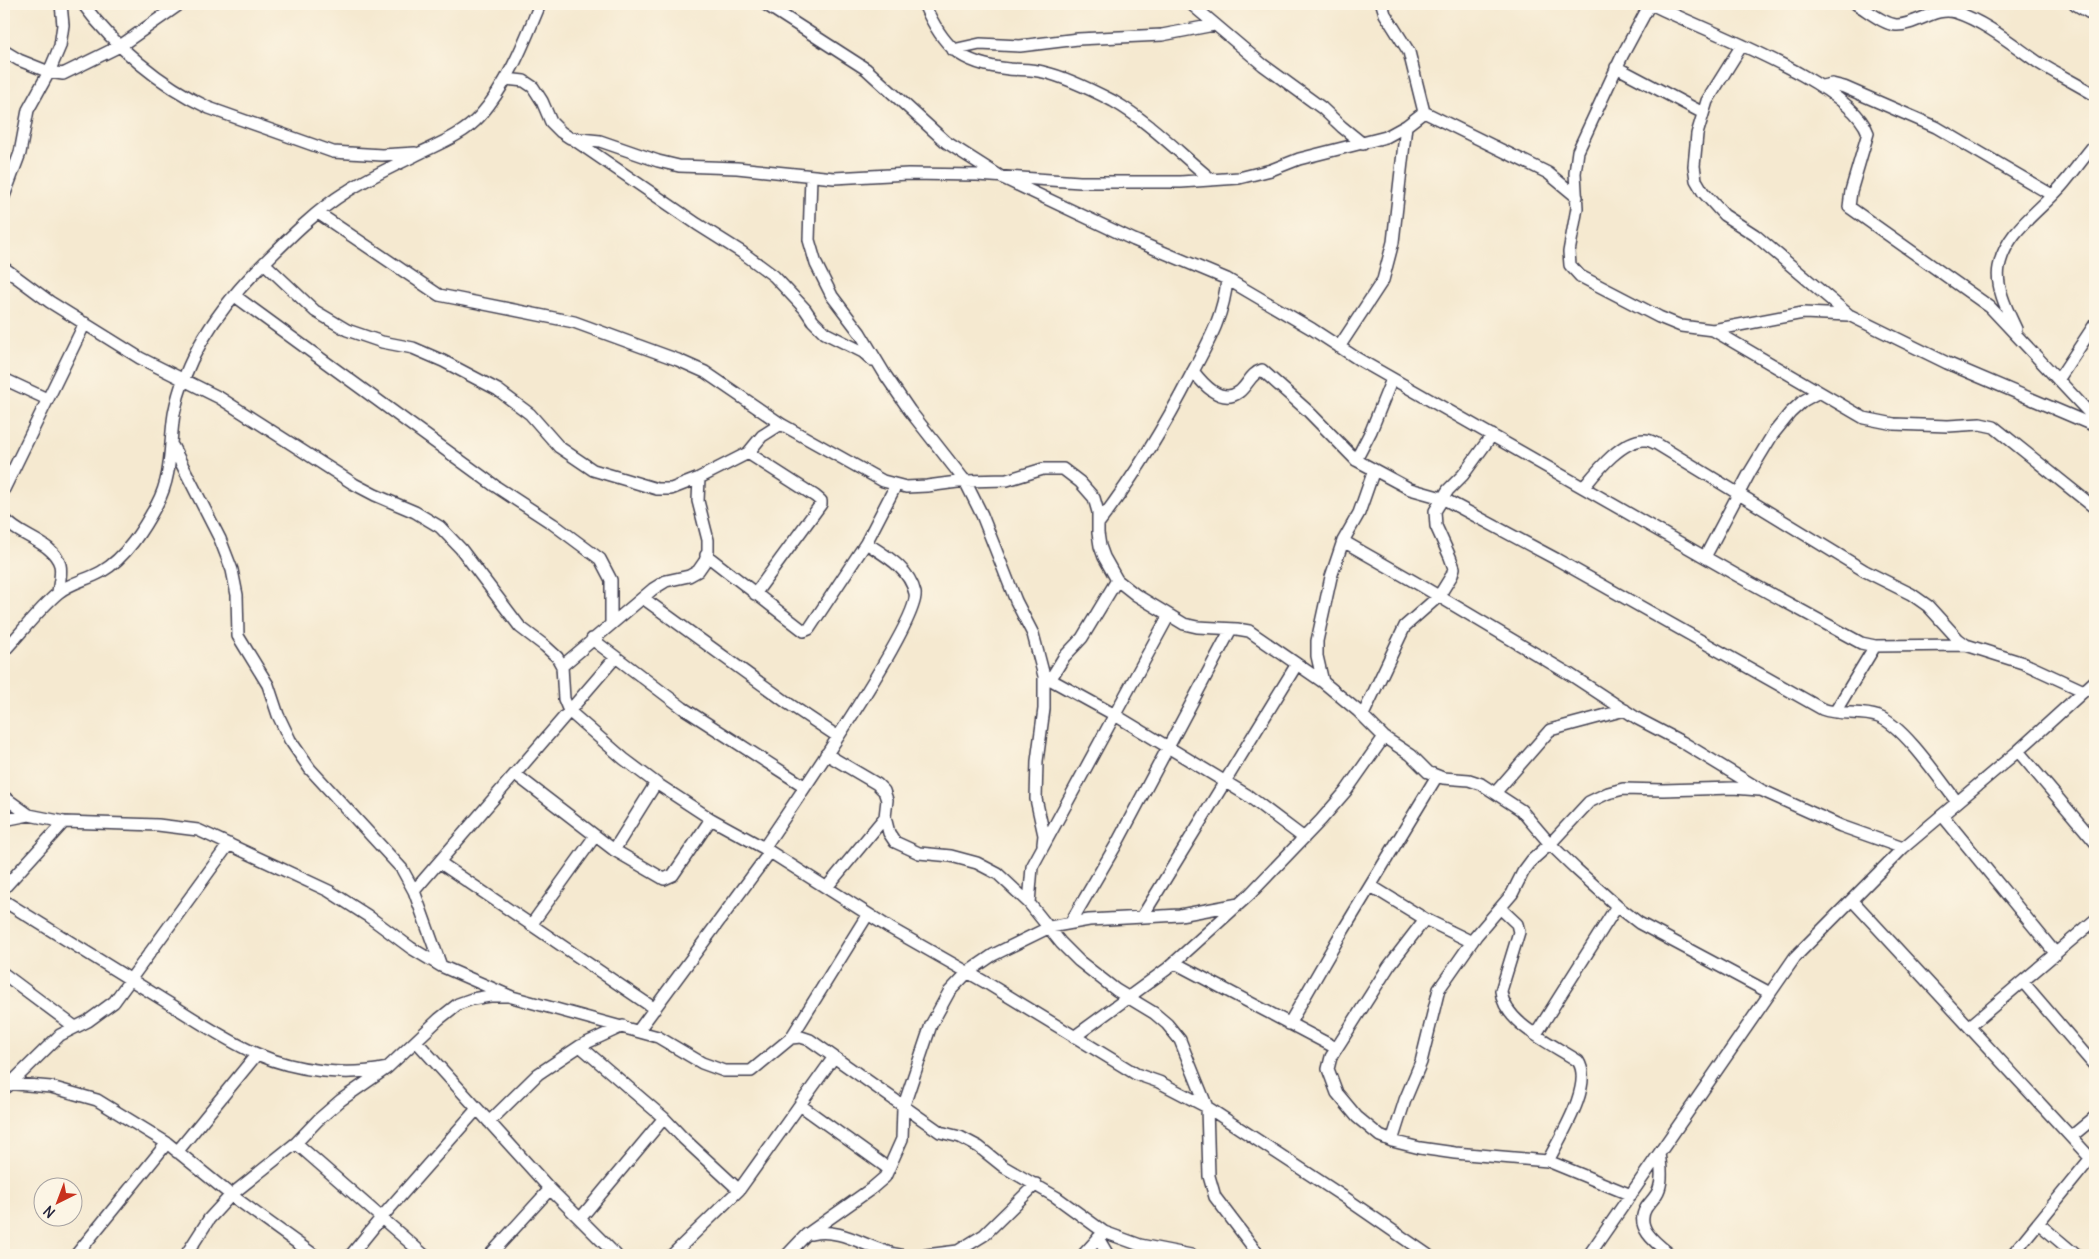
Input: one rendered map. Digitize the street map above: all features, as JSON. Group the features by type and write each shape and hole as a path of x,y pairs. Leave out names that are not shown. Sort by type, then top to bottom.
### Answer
{"street":[{"path":"4,196 18,160 28,110 49,72 60,46 63,25 61,4"},
{"path":"83,4 95,21 120,46 167,84 189,99 209,108 334,152 382,155 419,153"},
{"path":"4,50 19,60 49,72 63,74 120,46 180,4"},
{"path":"4,651 58,592 75,582 100,573 114,563 140,533 158,502 169,472 174,415 183,380 194,352 235,296 264,262 318,213 345,192 464,130 480,116 506,79 517,59 540,4"},
{"path":"765,4 866,69 946,142 1000,177 1186,264 1210,271 1227,279 1392,379 1705,557 1861,643 1875,646 1966,645 2023,663 2084,691"},
{"path":"924,4 935,29 953,50 975,62 992,67 1043,72 1115,102 1163,136 1212,180"},
{"path":"1191,4 1214,25 1322,108 1364,144"},
{"path":"1382,4 1385,14 1409,52 1424,112 1548,173 1577,197"},
{"path":"1850,315 1803,313 1713,330 1681,326 1659,317 1580,276 1570,265 1569,252 1577,197 1575,174 1578,151 1616,67 1651,4 1822,86 1856,112 1868,133 1851,191 1849,207 1990,307 2095,419"},
{"path":"1856,4 1888,23 1896,25 1952,11 1991,30 2042,64 2094,93"},
{"path":"2075,4 2095,16"},
{"path":"953,50 980,44 1020,46 1078,39 1162,35 1214,25"},
{"path":"1742,46 1706,101 1697,134 1694,166 1696,180 1703,192 1724,215 1755,235 1850,315 1947,363 2095,426"},
{"path":"1616,67 1703,113"},
{"path":"506,79 524,81 533,87 542,101 551,122 561,132 743,253 774,276 805,309 812,321 825,332 863,352 880,368"},
{"path":"1822,86 1832,84 1844,86 1936,127 2052,195"},
{"path":"570,138 600,141 658,161 679,166 737,168 811,176 853,178 908,174 1080,182 1181,182 1239,178 1271,170 1299,159 1364,144 1386,137 1406,126 1424,112"},
{"path":"1339,347 1383,280 1393,242 1406,126"},
{"path":"2020,337 2006,306 1998,277 2005,249 2020,228 2063,184 2095,144"},
{"path":"811,176 809,240 816,264 832,296 860,333 880,368 910,411 965,481 982,515 1016,601 1033,634 1047,678 1037,761 1036,799 1044,835 1043,844"},
{"path":"318,213 439,295 574,322 678,360 705,372 782,424 883,481 906,487 927,486 965,481 1007,480 1043,469 1063,469 1080,482 1094,498 1098,512 1098,533 1104,557 1117,580 1136,596 1184,624 1197,627 1249,631 1323,682 1363,715 1384,737 1411,754 1428,772 1436,776 1470,780 1481,784 1521,810 1550,844 1617,906 1639,923 1770,993"},
{"path":"264,262 315,311 348,330 382,342 413,348 443,361 498,390 530,414 559,447 593,470 664,490 700,478 748,453 762,436 782,424"},
{"path":"4,268 50,302 140,358 220,398 354,484 415,512 440,527 480,572 520,627 557,657 562,666 564,700 569,711 624,759 656,783 711,819 767,850 868,914 1136,1074 1159,1082 1207,1107 1428,1255"},
{"path":"1098,524 1149,453 1193,371 1219,320 1226,300 1227,279"},
{"path":"235,296 487,481 553,524 600,559 611,580 611,624"},
{"path":"4,489 84,323"},
{"path":"2058,380 2095,324"},
{"path":"1713,330 1864,418 1894,424 1948,426 1980,424 1994,427 2095,508"},
{"path":"1193,371 1210,390 1225,396 1240,391 1256,372 1262,370 1308,411 1356,460 1410,489 1442,498 1556,559 1822,709 1835,712 1868,713 1881,717 1894,725 1906,737 1957,802"},
{"path":"4,379 47,399"},
{"path":"1356,460 1371,431 1392,379"},
{"path":"1705,557 1773,434 1790,413 1803,401 1819,392"},
{"path":"1363,715 1405,626 1439,596 1452,575 1454,568 1436,526 1435,511 1442,498 1463,475 1492,435"},
{"path":"1584,487 1609,459 1628,445 1646,440 1658,444 1865,571 1911,594 1928,606 1958,639 1966,645"},
{"path":"172,447 220,539 232,570 237,595 238,636 268,685 278,715 290,740 310,769 402,870 414,891 440,966"},
{"path":"748,453 821,501 821,504 754,594"},
{"path":"1323,682 1317,656 1317,641 1331,577 1343,541 1359,514 1374,470"},
{"path":"562,666 653,589 666,581 689,576 698,571 706,556 708,540 698,501 700,478"},
{"path":"706,556 804,631 809,629 866,543 896,485"},
{"path":"4,518 14,529 36,541 56,557 60,571 58,592"},
{"path":"1343,541 1439,596 1571,675 1624,710 1761,790 1841,826 1903,848"},
{"path":"638,1031 767,850 804,786 869,690 906,622 915,601 915,594 907,574 896,563 866,543"},
{"path":"1047,678 1082,638 1117,580"},
{"path":"643,598 789,704 837,736"},
{"path":"1029,903 1032,867 1043,844 1062,814 1169,615"},
{"path":"1071,922 1116,845 1231,629"},
{"path":"592,639 683,708 804,786"},
{"path":"1835,712 1875,646"},
{"path":"414,891 615,658"},
{"path":"1142,917 1297,664"},
{"path":"1047,678 1115,715 1247,795 1304,838"},
{"path":"1589,1255 1795,958 1903,848 2018,751 2095,681"},
{"path":"1495,793 1550,730 1624,710"},
{"path":"1074,1037 1174,963 1239,904 1304,838 1346,791 1384,737"},
{"path":"2018,751 2093,834"},
{"path":"826,754 876,784 884,791 887,800 885,817 889,833 895,842 919,854 951,856 977,864 998,874 1029,903 1079,961 1128,998 1167,1024 1180,1040 1207,1107 1209,1176 1215,1197 1258,1255"},
{"path":"514,774 614,850 657,877 664,879 669,878 711,819"},
{"path":"1289,1024 1436,776"},
{"path":"614,850 656,783"},
{"path":"1392,1141 1420,1062 1439,989 1472,942 1512,894 1532,860 1550,844 1589,802 1608,792 1623,789 1733,788 1761,790"},
{"path":"4,797 29,815"},
{"path":"4,820 29,815 64,822 158,825 198,830 329,891 440,966 512,996 566,1013 623,1026 658,1037 702,1063 724,1071 751,1071 791,1038 868,914"},
{"path":"1942,815 2056,954"},
{"path":"827,887 885,817"},
{"path":"4,888 64,822"},
{"path":"531,925 595,836"},
{"path":"6,1086 60,1036 103,1011 114,1002 229,844"},
{"path":"439,862 655,1008"},
{"path":"1370,886 1425,919 1472,942"},
{"path":"1852,900 2072,1136 2093,1161 2012,1255"},
{"path":"4,901 215,1032 257,1054 293,1066 328,1071 365,1073 387,1068"},
{"path":"787,1255 806,1235 885,1177 902,1139 903,1108 931,1025 949,992 968,972 993,955 1050,928 1071,922 1180,915 1239,904"},
{"path":"1536,1034 1617,906"},
{"path":"1500,908 1517,924 1519,932 1501,991 1502,1001 1517,1021 1578,1061 1583,1071 1582,1085 1577,1102 1548,1161"},
{"path":"1425,919 1389,966 1336,1048 1328,1069 1337,1093 1356,1117 1380,1136 1392,1141 1455,1153 1548,1161 1631,1195"},
{"path":"1970,1026 2095,920"},
{"path":"1174,963 1336,1048"},
{"path":"4,974 75,1027"},
{"path":"2023,982 2095,1066"},
{"path":"186,1255 209,1219 231,1194 296,1143 341,1100 387,1068 458,1004 490,996 512,996"},
{"path":"489,1122 538,1074 580,1046 623,1026"},
{"path":"791,1038 801,1037 810,1040 903,1108 940,1132 960,1137 979,1147 1004,1167 1056,1197 1101,1235 1140,1246 1191,1255"},
{"path":"416,1041 550,1189 616,1255"},
{"path":"580,1046 664,1118 740,1190"},
{"path":"177,1152 257,1054"},
{"path":"672,1255 740,1190 834,1058"},
{"path":"6,1086 51,1087 97,1100 167,1143 231,1194 314,1255"},
{"path":"800,1104 889,1170"},
{"path":"351,1255 381,1218 477,1110"},
{"path":"2072,1136 2095,1117"},
{"path":"580,1219 664,1118"},
{"path":"76,1255 167,1143"},
{"path":"296,1143 424,1255"},
{"path":"1659,1154 1661,1168 1659,1190 1645,1211 1643,1224 1646,1233 1670,1255"},
{"path":"926,1255 958,1251 984,1235 1036,1184"},
{"path":"490,1255 550,1189"},
{"path":"2038,1223 2076,1255"},
{"path":"806,1235 823,1231 840,1234 885,1253 900,1255"},
{"path":"1083,1255 1101,1235"},
{"path":"1101,1235 1108,1255"}]}
